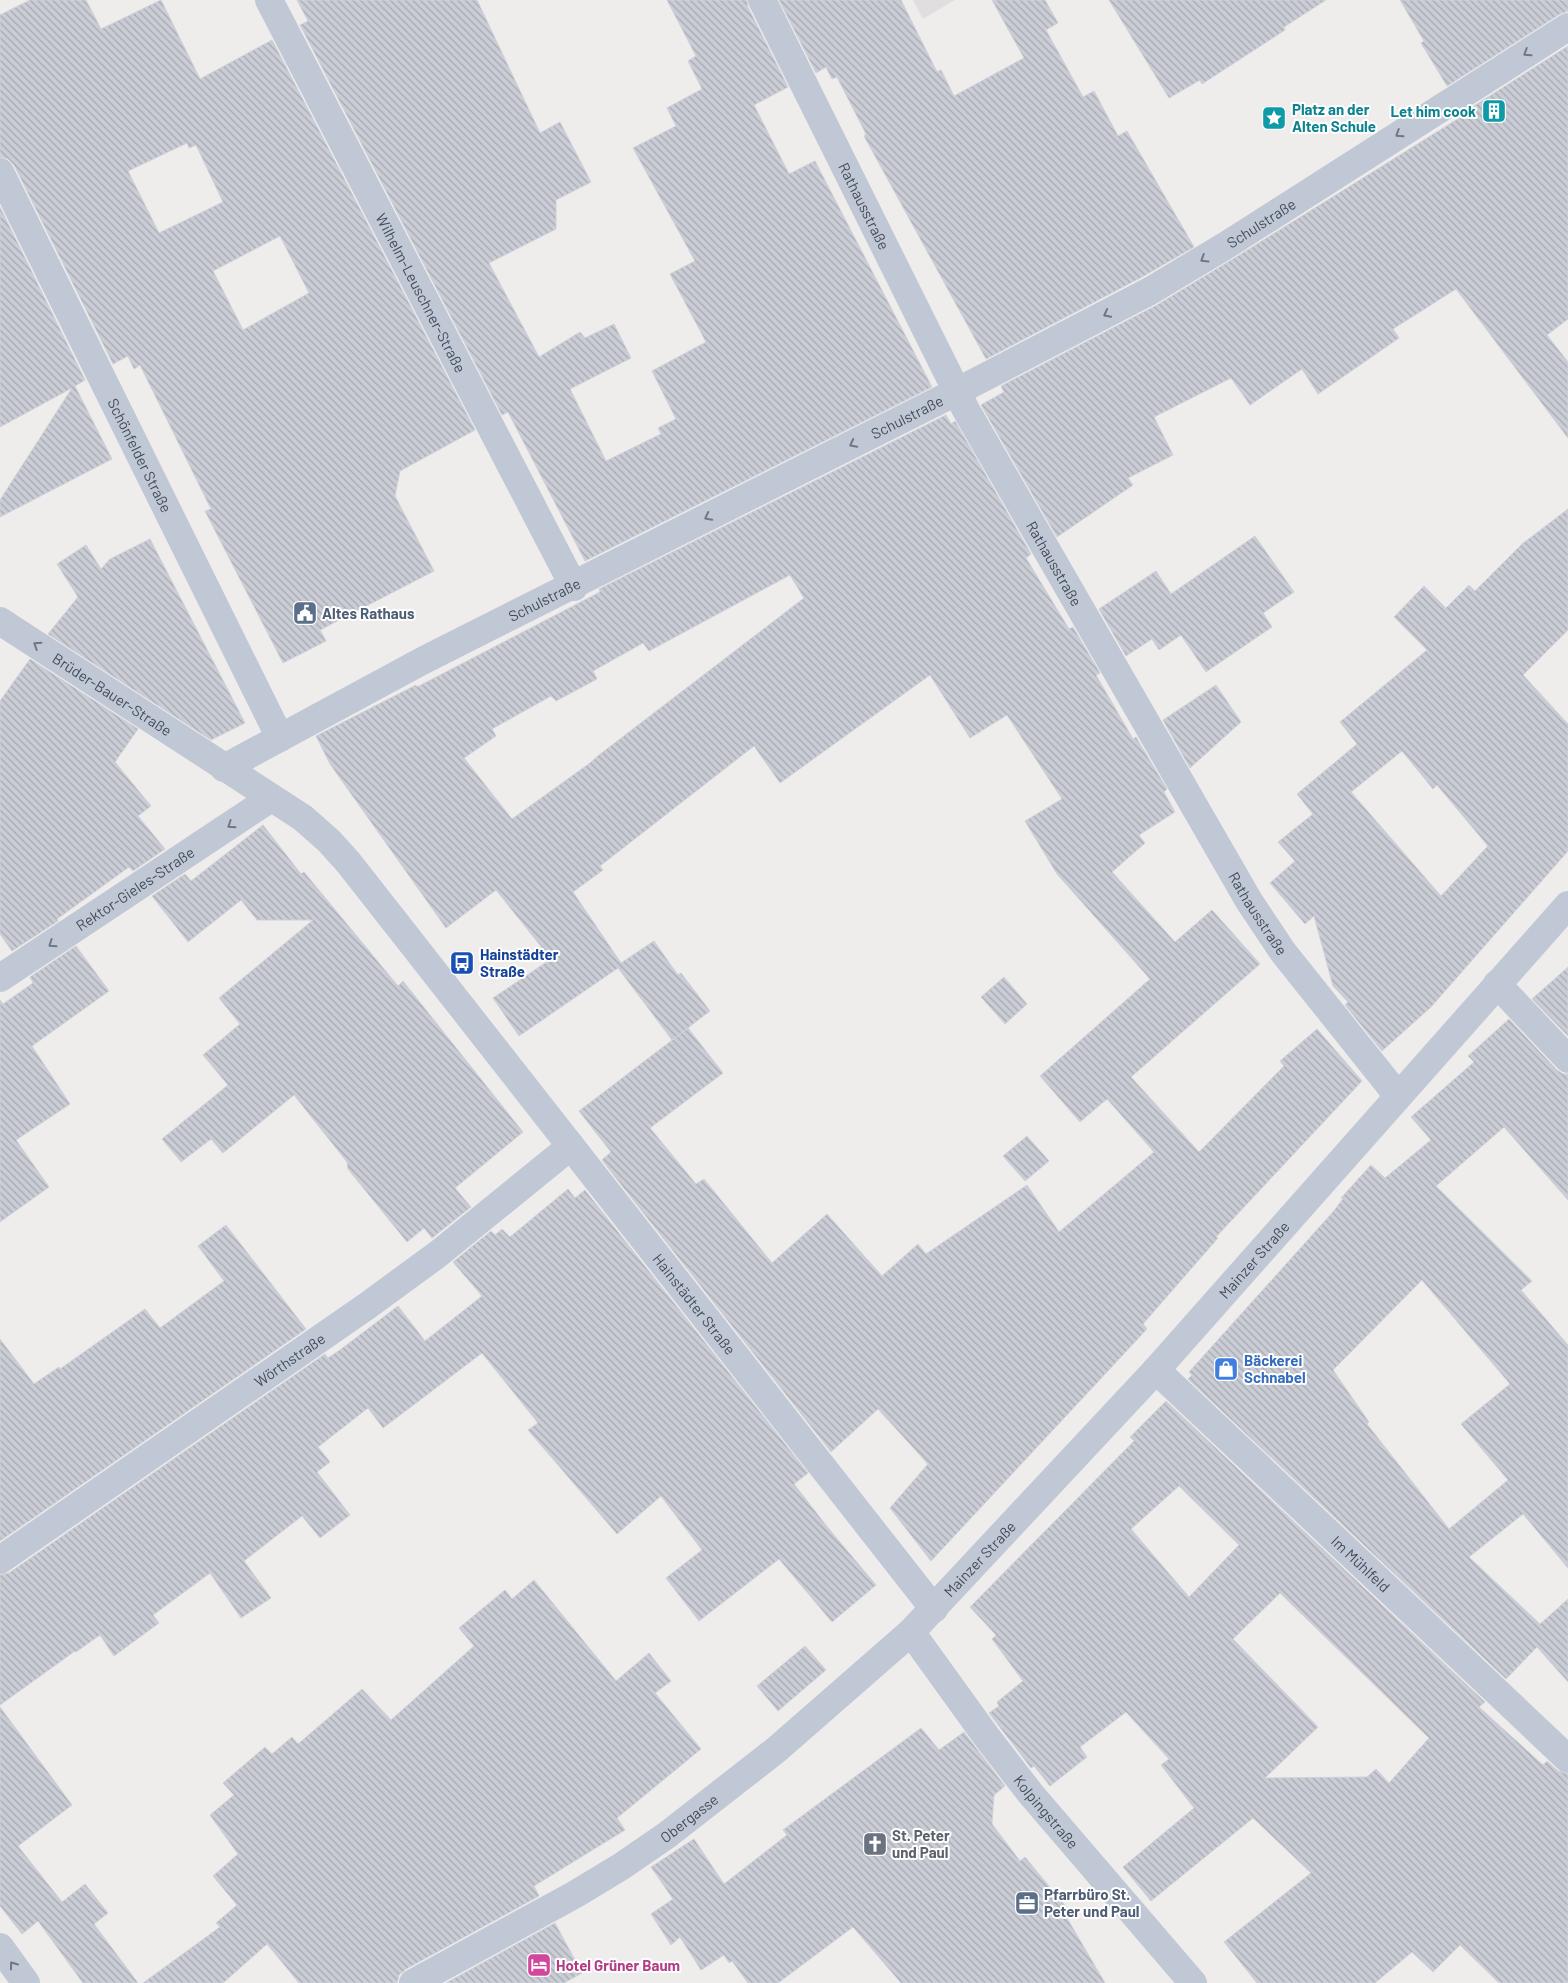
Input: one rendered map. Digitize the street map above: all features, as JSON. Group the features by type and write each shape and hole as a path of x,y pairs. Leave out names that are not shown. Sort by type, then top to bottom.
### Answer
{"street":[{"name":"Wilhelm-Leuschner-Straße","path":"269,0 574,586"},
{"name":"Rathausstraße","path":"762,0 966,410 1250,901 1300,975 1398,1096"},
{"name":"Schulstraße","path":"224,768 424,660 574,586 1142,296 1568,27"},
{"name":"Schönfelder Straße","path":"0,172 280,738"},
{"name":"Brüder-Bauer-Straße","path":"0,621 224,768"},
{"name":"Hainstädter Straße","path":"224,768 314,827 348,862 934,1609"},
{"name":"Rektor-Gieles-Straße","path":"0,978 271,798"},
{"name":"Mainzer Straße","path":"934,1609 1156,1370 1568,905"},
{"path":"1497,984 1568,1058"},
{"name":"Wörthstraße","path":"0,1560 367,1306 438,1254 571,1146"},
{"name":"Im Mühlfeld","path":"1156,1370 1568,1759"},
{"name":"Obergasse","path":"413,1983 574,1895 622,1866 667,1835 776,1750 911,1632 934,1609"},
{"name":"Kolpingstraße","path":"911,1632 986,1736 1030,1793 1193,1983"},
{"path":"0,1947 26,1983"}],"shaded area":[{"path":"913,0 955,0 923,19"}],"building":[{"path":"30,0 86,0 101,29 161,0 200,79 272,40 475,430 400,471 395,496 434,571 320,630 326,641 283,663 205,511 211,509 140,365 134,369 128,356 113,364 14,165 8,159 0,157 0,15","holes":["187,143 189,148 196,145 223,202 159,233 128,171","280,236 309,293 243,330 213,271"]},
{"path":"297,0 477,0 540,133 560,122 591,182 556,200 556,229 489,263 539,357 580,332 585,338 614,324 631,358 570,389 606,461 661,434 658,428 676,419 652,371 706,342 670,274 695,261 633,148 676,126 667,108 702,89 688,61 696,56 667,0 747,0 748,7 788,87 754,105 789,174 815,161 932,387 585,561 508,412 502,415 300,25 308,21"},
{"path":"779,0 901,0 937,72 941,70 954,96 1024,58 992,0 1045,0 1058,23 1046,30 1083,97 1094,91 1118,136 1127,131 1194,247 1142,277 986,359 864,136 866,134 837,77 832,79 826,67 816,73"},
{"path":"1109,0 1326,0 1284,27 1285,30 1202,84 1200,80 1169,98"},
{"path":"1400,0 1568,0 1568,11 1560,14 1447,86 1421,43 1424,41"},
{"path":"1568,46 1568,319 1547,335 1568,362 1568,438 1456,289 1393,329 1399,338 1318,394 1302,369 1250,405 1231,378 1154,417 1173,455 1128,478 1133,485 1057,537 981,405 1004,392 1001,386 1157,305 1233,259 1464,115 1463,113"},
{"path":"0,207 85,380 75,386 112,459 0,517 0,500 72,388 0,427"},
{"path":"946,415 951,424 955,421 1031,554 1026,558 1069,629 1073,627 1100,673 1096,675 1133,739 1136,737 1167,789 1164,792 1175,812 1139,835 1145,843 1112,872 1175,942 1212,910 1260,964 1131,1077 1199,1152 1284,1066 1280,1061 1317,1029 1362,1081 1216,1237 1218,1238 1143,1324 1147,1329 931,1561 890,1508 928,1464 878,1409 831,1452 602,1160 611,1152 579,1111 688,1028 723,1073 650,1128 696,1184 704,1179 772,1263 827,1214 882,1276 918,1244 926,1254 1027,1185 1059,1232 1154,1152 1107,1099 1080,1122 1040,1076 1150,979 1057,874 1025,821 1062,799 1007,715 970,738 930,675 780,783 754,746 600,866 603,870 573,892 621,963 654,941 678,975 681,973 710,1011 672,1040 618,968 519,1036 493,998 551,959 496,890 446,928 330,764 316,736 416,685 417,687 600,592 599,589","holes":["790,575 804,598 590,763 512,819 464,758 496,736 492,729 551,696 556,701 597,679 593,671 643,643 649,651"]},
{"path":"1568,509 1568,630 1523,675 1568,724 1568,851 1431,1007 1382,1051 1345,1005 1348,1002 1333,986 1314,916 1305,924 1270,883 1295,861 1278,842 1313,814 1297,794 1357,744 1340,722 1427,650 1394,617 1424,586 1446,608 1469,585 1475,591 1522,544","holes":["1402,751 1433,789 1437,785 1488,846 1441,896 1351,792"]},
{"path":"1255,536 1294,592 1263,613 1272,627 1206,672 1181,635 1159,650 1152,639 1126,656 1099,609 1156,571 1171,594"},
{"path":"150,539 245,723 211,740 48,634 78,597 57,564 86,545 101,569 110,559"},
{"path":"30,659 138,729 115,762 151,806 138,816 165,849 133,871 129,867 57,919 58,921 12,951 0,934 0,701"},
{"path":"1216,685 1241,722 1190,768 1163,720"},
{"path":"263,825 301,874 304,872 398,986 403,981 523,1132 455,1188 471,1207 432,1238 424,1228 407,1242 348,1169 347,1162 294,1095 223,1153 211,1139 181,1162 162,1139 228,1085 203,1055 240,1024 219,998 313,920 257,920 241,900 188,942 152,896 185,874 191,881"},
{"path":"76,946 109,991 32,1046 70,1104 16,1140 49,1187 0,1222 0,1000 3,1004 33,983 30,977"},
{"path":"1568,967 1568,1036 1532,999"},
{"path":"1004,977 1027,1004 1005,1024 981,997"},
{"path":"1509,1019 1557,1070 1563,1074 1568,1074 1568,1200 1504,1127 1436,1186 1532,1281 1521,1290 1568,1345 1568,1568 1523,1514 1469,1557 1540,1624 1568,1599 1568,1682 1537,1647 1506,1679 1188,1379 1192,1375 1189,1372 1332,1213 1343,1199 1341,1198 1371,1165 1385,1178 1431,1140 1411,1117 1474,1062 1468,1056","holes":["1422,1280 1510,1384 1461,1424 1508,1480 1449,1529 1367,1424 1369,1422 1333,1370"]},
{"path":"1027,1136 1049,1161 1025,1181 1003,1156"},
{"path":"568,1189 575,1198 585,1190 808,1473 794,1484 876,1585 832,1622 779,1559 699,1621 666,1578 702,1550 661,1496 617,1534 528,1430 538,1423 482,1353 383,1428 368,1408 318,1447 330,1462 317,1472 350,1515 320,1538 302,1516 244,1561 271,1598 241,1618 210,1573 153,1615 159,1623 114,1656 100,1635 0,1705 0,1575 9,1573 325,1354 328,1358 340,1350 398,1306 425,1341 482,1296 453,1262 491,1231 495,1235 502,1229 510,1237"},
{"path":"226,1225 306,1329 0,1541 0,1339 34,1384 59,1367 60,1369 145,1309 160,1328 224,1281 198,1246"},
{"path":"1166,1401 1485,1702 1479,1707 1543,1765 1547,1761 1558,1771 1568,1774 1568,1983 1499,1983 1460,1945 1433,1972 1412,1952 1375,1983 1257,1983 1224,1942 1311,1873 1253,1818 1151,1901 1123,1867 1194,1808 1161,1765 1169,1759 1126,1712 1080,1747 1087,1757 1050,1786 1034,1766 1031,1768 989,1713 999,1706 997,1702 1023,1681 992,1639 996,1635 970,1607 1134,1441 1130,1437","holes":["1179,1486 1239,1545 1189,1597 1131,1529","1280,1593 1429,1738 1389,1783 1376,1769 1367,1777 1265,1778 1318,1727 1233,1639"]},
{"path":"534,1580 616,1681 649,1653 671,1681 655,1693 701,1749 617,1818 625,1830 534,1886 539,1896 406,1969 399,1975 397,1983 299,1983 267,1944 223,1983 143,1983 220,1927 216,1923 237,1905 213,1876 238,1854 210,1815 234,1795 223,1783 265,1747 272,1754 292,1737 298,1744 362,1689 391,1720 474,1646 459,1628 505,1590 512,1599"},
{"path":"805,1646 826,1670 778,1711 757,1686"},
{"path":"0,1707 72,1805 18,1846 62,1902 85,1884 108,1913 94,1924 138,1983 83,1983 38,1921 22,1934 0,1906"},
{"path":"921,1728 939,1750 964,1732 1005,1786 994,1795 992,1824 1020,1861 1025,1857 1072,1914 1067,1918 1105,1983 901,1983 853,1927 778,1983 748,1983 732,1961 729,1963 724,1955 701,1970 680,1937 671,1945 651,1914 673,1899 651,1867 694,1839 724,1884 787,1835 783,1830"},
{"path":"555,1923 582,1973 564,1983 446,1983"}],"place":[{"name":"Let him cook","path":"1494,111"},
{"name":"Platz an der Alten Schule","path":"1274,118"},
{"name":"Altes Rathaus","path":"305,613"},
{"name":"Hainstädter Straße","path":"462,963"},
{"name":"Bäckerei Schnabel","path":"1226,1369"},
{"name":"St. Peter und Paul","path":"875,1844"},
{"name":"Pfarrbüro St. Peter und Paul","path":"1027,1903"},
{"name":"Hotel Grüner Baum","path":"539,1965"}]}
